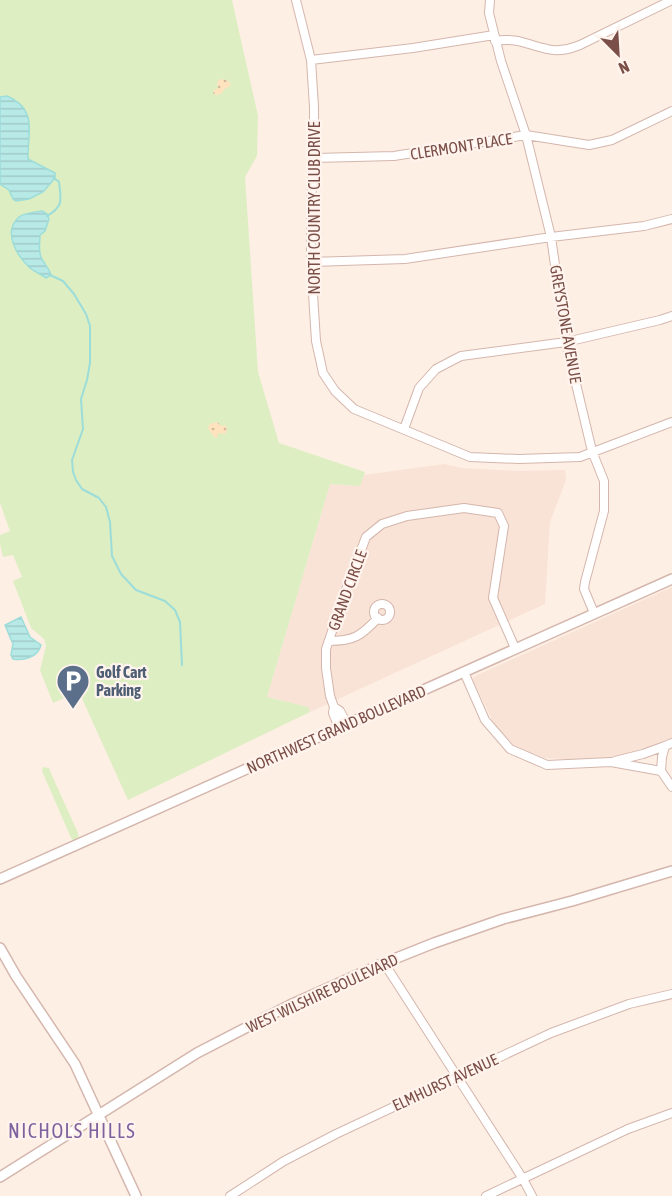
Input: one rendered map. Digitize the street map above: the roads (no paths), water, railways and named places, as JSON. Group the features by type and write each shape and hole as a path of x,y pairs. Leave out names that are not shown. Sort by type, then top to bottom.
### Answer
{"street":[{"name":"NORTH COUNTRY CLUB DRIVE","path":"296,0 310,60 314,107 311,262 316,341 323,372 334,392 354,409 470,457 519,459 580,457 672,422"},
{"name":"GREYSTONE AVENUE","path":"490,0 489,13 495,38 526,135 551,237 566,342 592,451 604,481 604,511 584,589 594,613"},
{"path":"310,60 495,38 520,41 547,49 570,49 672,0"},
{"name":"CLERMONT PLACE","path":"314,158 394,156 526,135 589,146 612,140 672,111"},
{"path":"311,262 405,259 551,237 644,226 672,219"},
{"path":"404,429 419,388 436,369 461,356 566,342 672,316"},
{"name":"GRAND CIRCLE","path":"343,726 340,711 334,707 330,696 326,649 366,537 382,524 407,516 464,508 498,513 504,526 493,598 515,648"},
{"name":"NORTHWEST GRAND BOULEVARD","path":"0,879 672,579"},
{"path":"329,641 341,641 363,634 378,618"},
{"path":"464,672 485,720 510,749 547,765 611,762 643,754 669,744"},
{"path":"669,744 662,757 661,771 672,787"},
{"path":"611,762 661,771"},
{"name":"WEST WILSHIRE BOULEVARD","path":"0,1177 197,1053 290,1005 434,943 503,920 672,871"},
{"path":"0,948 75,1064 136,1196"},
{"path":"384,963 532,1196"},
{"name":"ELMHURST AVENUE","path":"230,1196 284,1161 336,1134 551,1033 629,1005 672,994"},
{"path":"486,1196 628,1129 672,1113"}],"water":[{"path":"7,96 24,108 27,115 29,123 28,159 55,173 55,178 43,192 29,199 16,201 9,190 0,184 0,97"},
{"path":"42,211 49,219 45,231 40,235 39,246 41,257 51,275 46,278 25,263 16,251 12,237 14,223 19,217"},
{"path":"21,617 30,637 41,645 37,653 30,657 13,659 11,655 13,644 5,625"}],"waterway":[{"path":"47,216 59,206 60,202 59,182 53,177"},
{"path":"50,275 63,281 74,294 90,326 90,363 81,399 83,429 72,460 73,472 82,489 99,498 106,507 110,522 112,556 121,574 136,590 165,601 175,610 180,622 182,665"}],"place":[{"name":"Golf Cart Parking","path":"73,710"}],"district":[{"name":"NICHOLS HILLS","path":"72,1131"}]}
